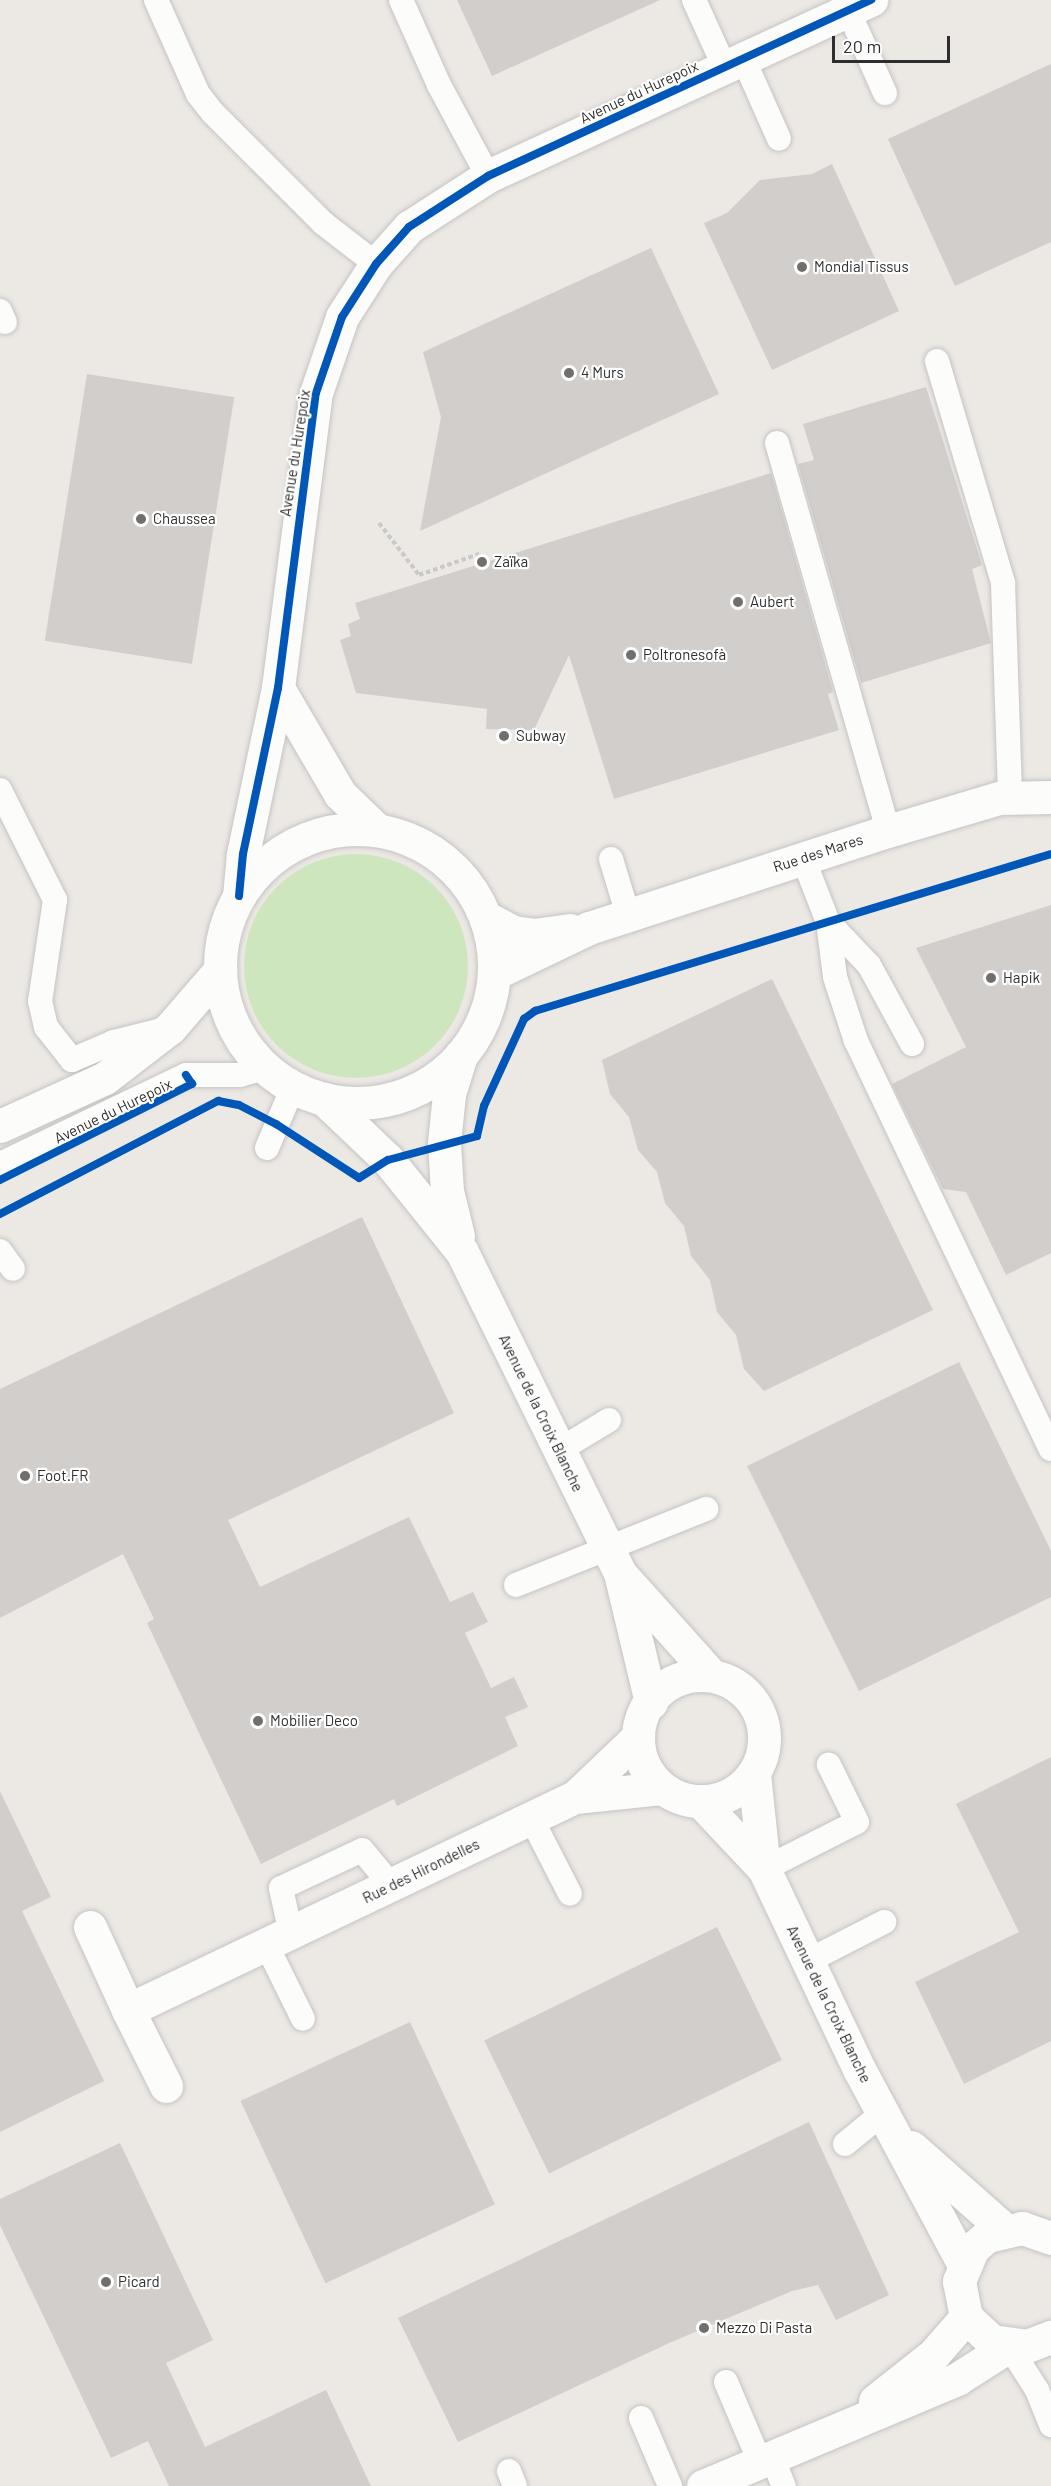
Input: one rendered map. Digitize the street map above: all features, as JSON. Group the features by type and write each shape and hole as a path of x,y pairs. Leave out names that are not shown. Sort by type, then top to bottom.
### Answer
{"street":[{"name":"Avenue du Hurepoix","path":"239,896 243,854 278,688 316,393 342,317 376,264 409,227 488,176 860,5"},
{"path":"278,688 340,794 376,829"},
{"name":"Rue des Mares","path":"495,973 589,928 888,831 1010,797 1051,797"},
{"path":"376,829 412,840 443,858 469,885 487,918 495,973 485,1017 462,1055 433,1080 399,1096 362,1103 324,1099 293,1087 265,1068 236,1031 224,1001 220,970 222,940 239,896 264,865 297,842 336,830 376,829"},
{"name":"Rue des Mares","path":"487,918 513,932 534,935 589,928"},
{"path":"0,1126 105,1077 170,1028 220,970"},
{"name":"Avenue de la Croix Blanche","path":"462,1055 449,1094 444,1143 447,1191 462,1252"},
{"name":"Avenue de la Croix Blanche","path":"324,1099 388,1160 462,1252 561,1449 613,1560 651,1702"},
{"name":"Avenue de la Croix Blanche","path":"613,1560 711,1675"},
{"path":"711,1675 735,1684 754,1702 763,1725 764,1750 754,1774 740,1789 720,1798 699,1801 679,1797 662,1788 644,1765 638,1737 640,1719 665,1686 687,1676 711,1675"},
{"name":"Rue des Hirondelles","path":"129,2010 575,1797 638,1737"},
{"name":"Avenue de la Croix Blanche","path":"754,1774 764,1869 806,1962 963,2263"},
{"name":"Rue des Hirondelles","path":"575,1797 662,1788"},
{"name":"Avenue de la Croix Blanche","path":"699,1801 764,1869"},
{"path":"90,1926 166,2086"},
{"name":"Avenue de la Croix Blanche","path":"891,2124 1004,2229"},
{"path":"1051,2238 1022,2228 1004,2229 973,2248 963,2263 959,2281 966,2317 992,2341 1009,2346 1027,2346 1051,2337"},
{"path":"846,2425 934,2354 966,2317"},
{"path":"703,2486 772,2468 846,2425 957,2379 1009,2346"}],"lane":[{"path":"156,0 198,94 213,113 322,223 376,264"},
{"path":"401,0 439,85 488,176"},
{"path":"694,0 779,139"},
{"path":"860,5 885,93"},
{"path":"937,361 1004,583 1010,797"},
{"path":"777,443 888,831"},
{"path":"0,790 55,900 40,1001 46,1027 72,1060 114,1042 170,1028"},
{"path":"803,858 828,922 835,977 856,1041 1051,1449"},
{"path":"612,859 628,915"},
{"path":"828,922 869,965 912,1044"},
{"name":"Avenue du Hurepoix","path":"0,1164 186,1075 240,1076 265,1068"},
{"path":"267,1148 293,1087"},
{"path":"561,1449 609,1420"},
{"path":"516,1585 613,1560 706,1509"},
{"path":"764,1869 857,1822 829,1765"},
{"path":"531,1818 570,1894"},
{"path":"303,2019 279,1940 281,1888 362,1850 391,1885"},
{"path":"806,1962 884,1922"},
{"path":"845,2144 891,2124"},
{"path":"1009,2346 1037,2390 1051,2425"},
{"path":"726,2382 772,2468"},
{"path":"640,2418 670,2486"}],"path":[{"path":"379,523 418,575 479,554 482,562"}],"green space":[{"path":"356,854 378,856 399,862 427,879 443,895 460,923 466,944 468,966 466,988 460,1009 443,1037 427,1053 399,1070 378,1076 356,1078 334,1076 313,1070 285,1053 269,1037 252,1009 246,988 244,966 246,944 252,923 269,895 285,879 313,862 334,856"}],"building":[{"path":"457,0 660,0 492,76"},
{"path":"1051,64 1051,242 955,286 888,139"},
{"name":"Mondial Tissus","path":"832,164 899,311 772,370 704,223 727,213 760,180 812,174"},
{"name":"4 Murs","path":"651,248 719,394 420,531 441,417 423,352"},
{"name":"Chaussea","path":"87,374 234,397 192,664 45,641"},
{"path":"926,387 982,565 972,569 991,643 861,683 798,464 814,460 803,424"},
{"path":"771,473 833,692 828,694 839,730 614,799 569,655 534,730 486,729 487,709 356,693 340,640 351,636 348,624 360,619 355,603"},
{"path":"1051,905 1051,1253 1006,1275 966,1192 943,1189 892,1084 966,1047 916,948"},
{"path":"772,979 933,1310 764,1391 744,1369 736,1335 717,1312 710,1280 691,1256 684,1226 665,1203 657,1172 638,1150 629,1117 610,1094 602,1060"},
{"path":"362,1217 454,1413 228,1520 260,1587 409,1517 450,1602 473,1592 488,1622 465,1633 491,1688 514,1677 528,1707 505,1717 518,1746 397,1806 394,1799 261,1864 147,1623 154,1619 123,1554 0,1618 0,1389"},
{"path":"959,1362 1051,1551 1051,1597 859,1691 747,1466"},
{"path":"1051,1757 1051,2041 964,2084 915,1982 1019,1932 956,1804"},
{"path":"0,1791 51,1897 22,1911 104,2081 0,2132"},
{"path":"717,1927 782,2060 549,2174 484,2041"},
{"path":"410,2022 495,2204 325,2283 241,2101"},
{"path":"809,2122 889,2295 836,2320 818,2285 792,2291 667,2344 458,2442 398,2318"},
{"name":"Picard","path":"120,2143 213,2340 166,2363 205,2447 326,2390 371,2486 169,2486 148,2441 111,2458 0,2225 0,2199"}],"cycle path":[{"path":"239,896 243,854 278,688 316,393 342,317 376,264 409,227 488,176 871,0"},
{"path":"0,1214 218,1101 239,1105 276,1124 359,1178 388,1160 477,1136 484,1106 524,1019 535,1011 1051,854"},
{"path":"0,1180 192,1084 186,1075"}],"place":[{"name":"Mondial Tissus","path":"802,267"},
{"name":"4 Murs","path":"569,373"},
{"name":"Chaussea","path":"141,519"},
{"name":"Zaïka","path":"482,562"},
{"name":"Aubert","path":"738,602"},
{"name":"Poltronesofà","path":"631,655"},
{"name":"Subway","path":"504,736"},
{"name":"Hapik","path":"991,978"},
{"name":"Foot.FR","path":"25,1476"},
{"name":"Mobilier Deco","path":"258,1721"},
{"name":"Picard","path":"106,2282"},
{"name":"Mezzo Di Pasta","path":"704,2328"}]}
